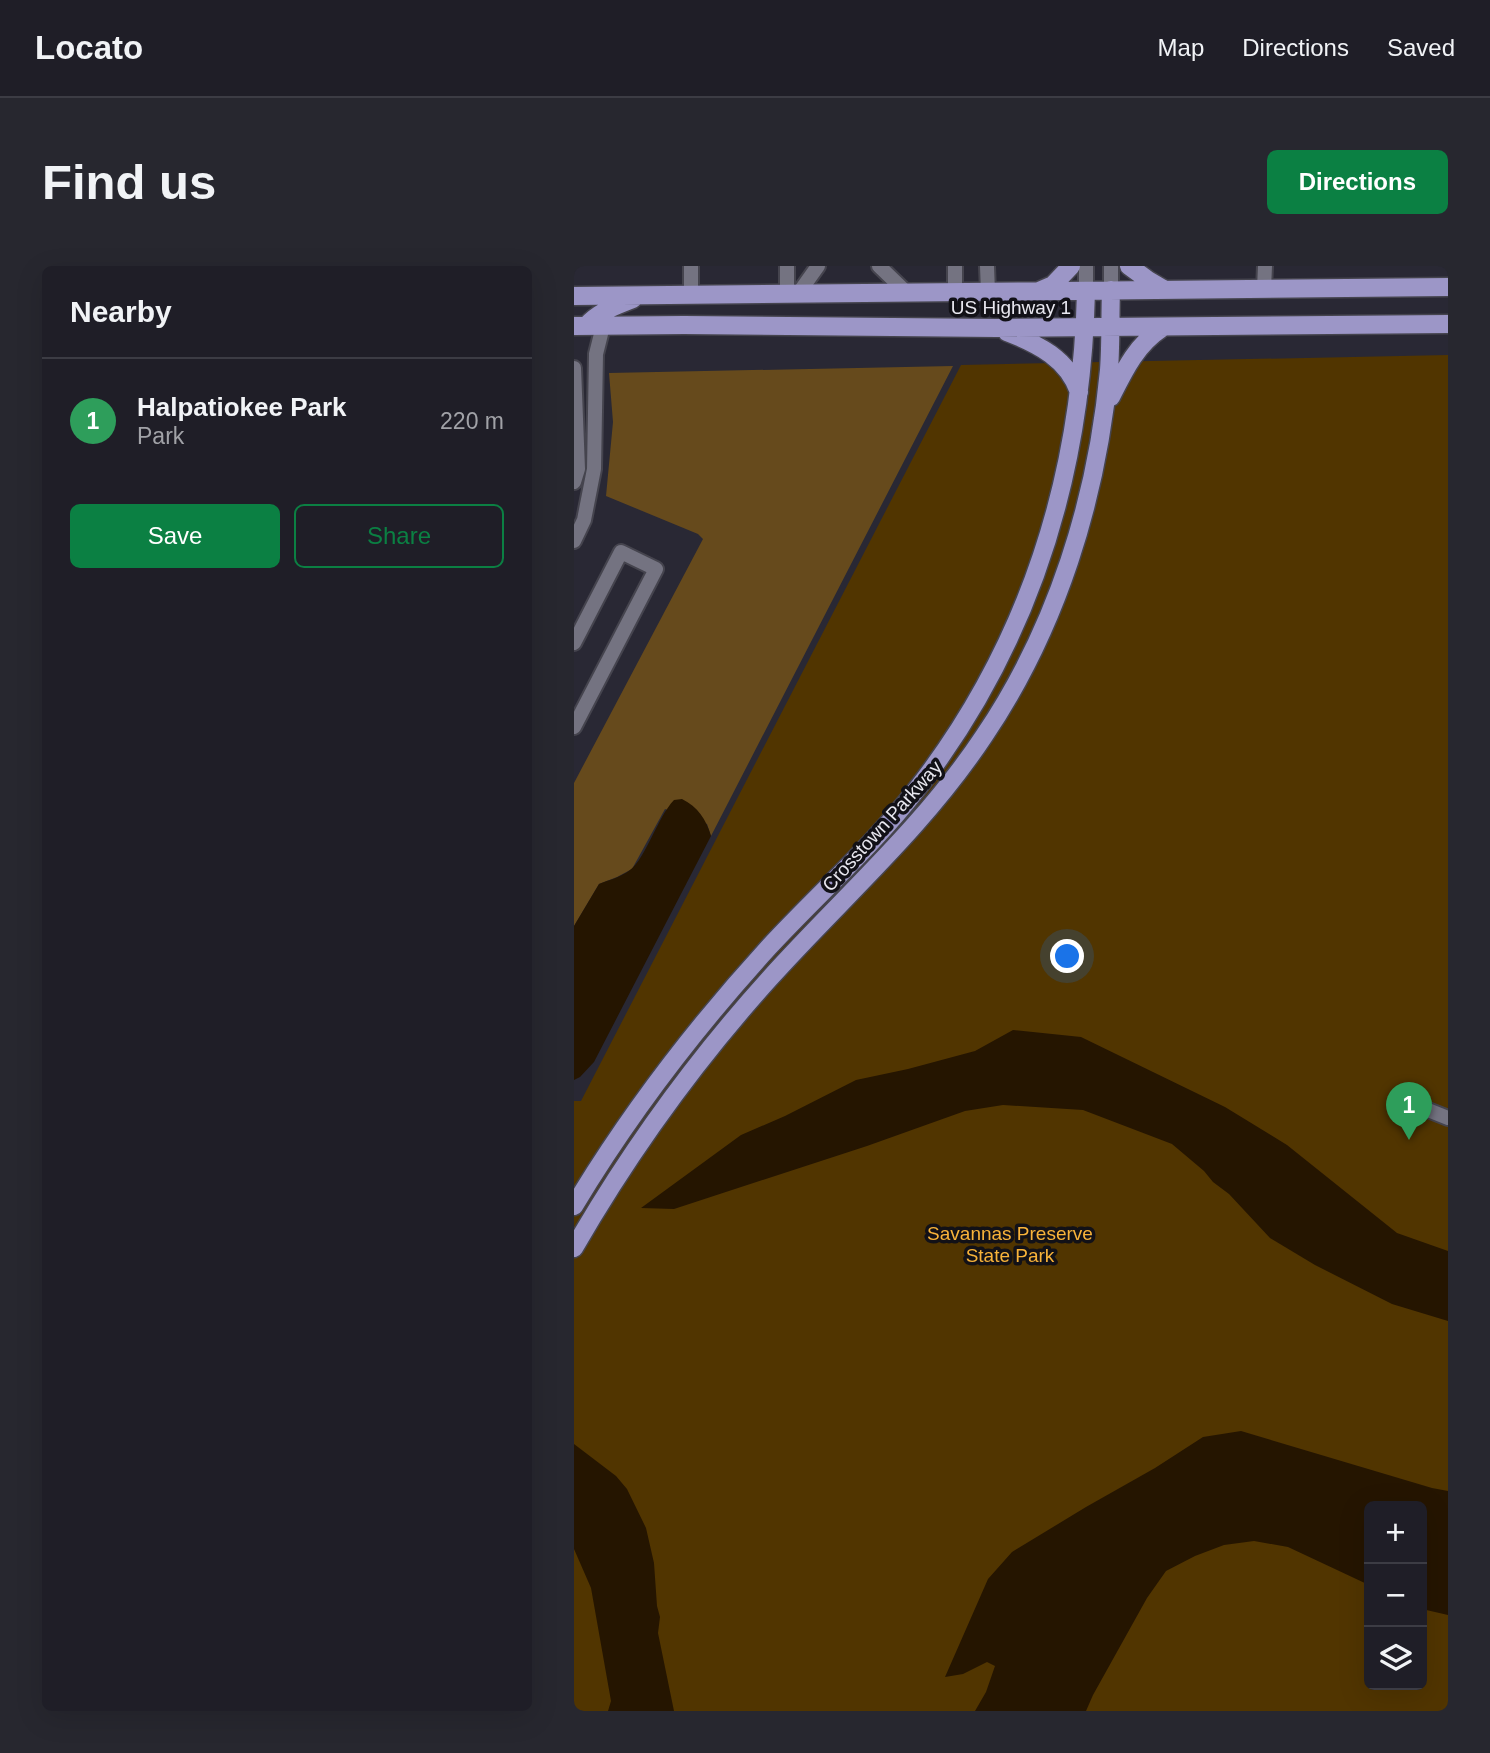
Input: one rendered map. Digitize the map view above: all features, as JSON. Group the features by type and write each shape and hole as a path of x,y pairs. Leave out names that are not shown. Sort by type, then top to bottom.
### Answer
{"main road":[{"path":"1039,291 1053,285 1071,266"},
{"path":"1129,266 1165,290"},
{"name":"US Highway 1","path":"574,296 1448,287"},
{"name":"Crosstown Parkway","path":"574,1248 641,1141 685,1080 724,1031 807,938 910,833 958,774 986,734 1014,686 1055,601 1086,505 1098,449 1109,367 1111,290"},
{"name":"Crosstown Parkway","path":"574,1206 663,1074 752,966 884,828 945,751 974,705 1001,656 1030,591 1058,507 1080,393 1086,328 1086,291"},
{"path":"588,326 593,318 604,311 643,295"},
{"name":"US Highway 1","path":"588,326 1162,328 1448,324"},
{"path":"997,328 1038,345 1055,357 1076,380 1080,393"},
{"path":"1104,410 1139,347 1162,328"}],"street":[{"path":"691,266 691,295"},
{"path":"787,266 793,294"},
{"path":"793,294 818,266"},
{"path":"879,266 907,293"},
{"path":"954,292 955,266"},
{"path":"987,266 988,292"},
{"path":"1086,266 1086,291"},
{"path":"1111,266 1111,290"},
{"path":"1264,289 1265,266"},
{"path":"574,541 584,520 594,470 596,354 588,326"},
{"path":"574,368 575,473 594,470"},
{"path":"575,410 594,409"},
{"path":"574,727 656,569 621,552 576,634"},
{"path":"1408,1102 1448,1118"}],"green space":[{"name":"Savannas Preserve State Park","path":"1448,355 1448,1711 574,1711 574,1101 581,1101 961,365"}],"shaded area":[{"path":"953,366 711,836 707,824 665,809 632,869 599,884 574,926 574,783 703,539 698,534 606,496 613,422 609,373"},
{"path":"682,799 701,814 711,836 594,1062 574,1080 574,926 599,884 623,875 636,864 668,808 674,800"},
{"path":"1013,1030 1081,1037 1225,1107 1287,1145 1397,1233 1448,1251 1448,1321 1392,1304 1315,1265 1270,1238 1229,1194 1172,1144 1083,1110 1003,1105 965,1111 674,1209 641,1208 741,1135 856,1080 975,1051"},
{"path":"1241,1431 1448,1491 1448,1615 1427,1610 1427,1501 1364,1501 1364,1583 1288,1547 1254,1541 1224,1545 1166,1571 1147,1598 1086,1711 975,1711 986,1692 995,1666 987,1662 963,1674 945,1677 988,1579 1012,1552 1203,1437"},
{"path":"574,1444 616,1476 627,1489 646,1528 654,1563 660,1617 658,1633 674,1711 608,1711 611,1701 591,1588 574,1549"}],"place":[{"name":"Halpatiokee Park","path":"1409,1140"}]}
